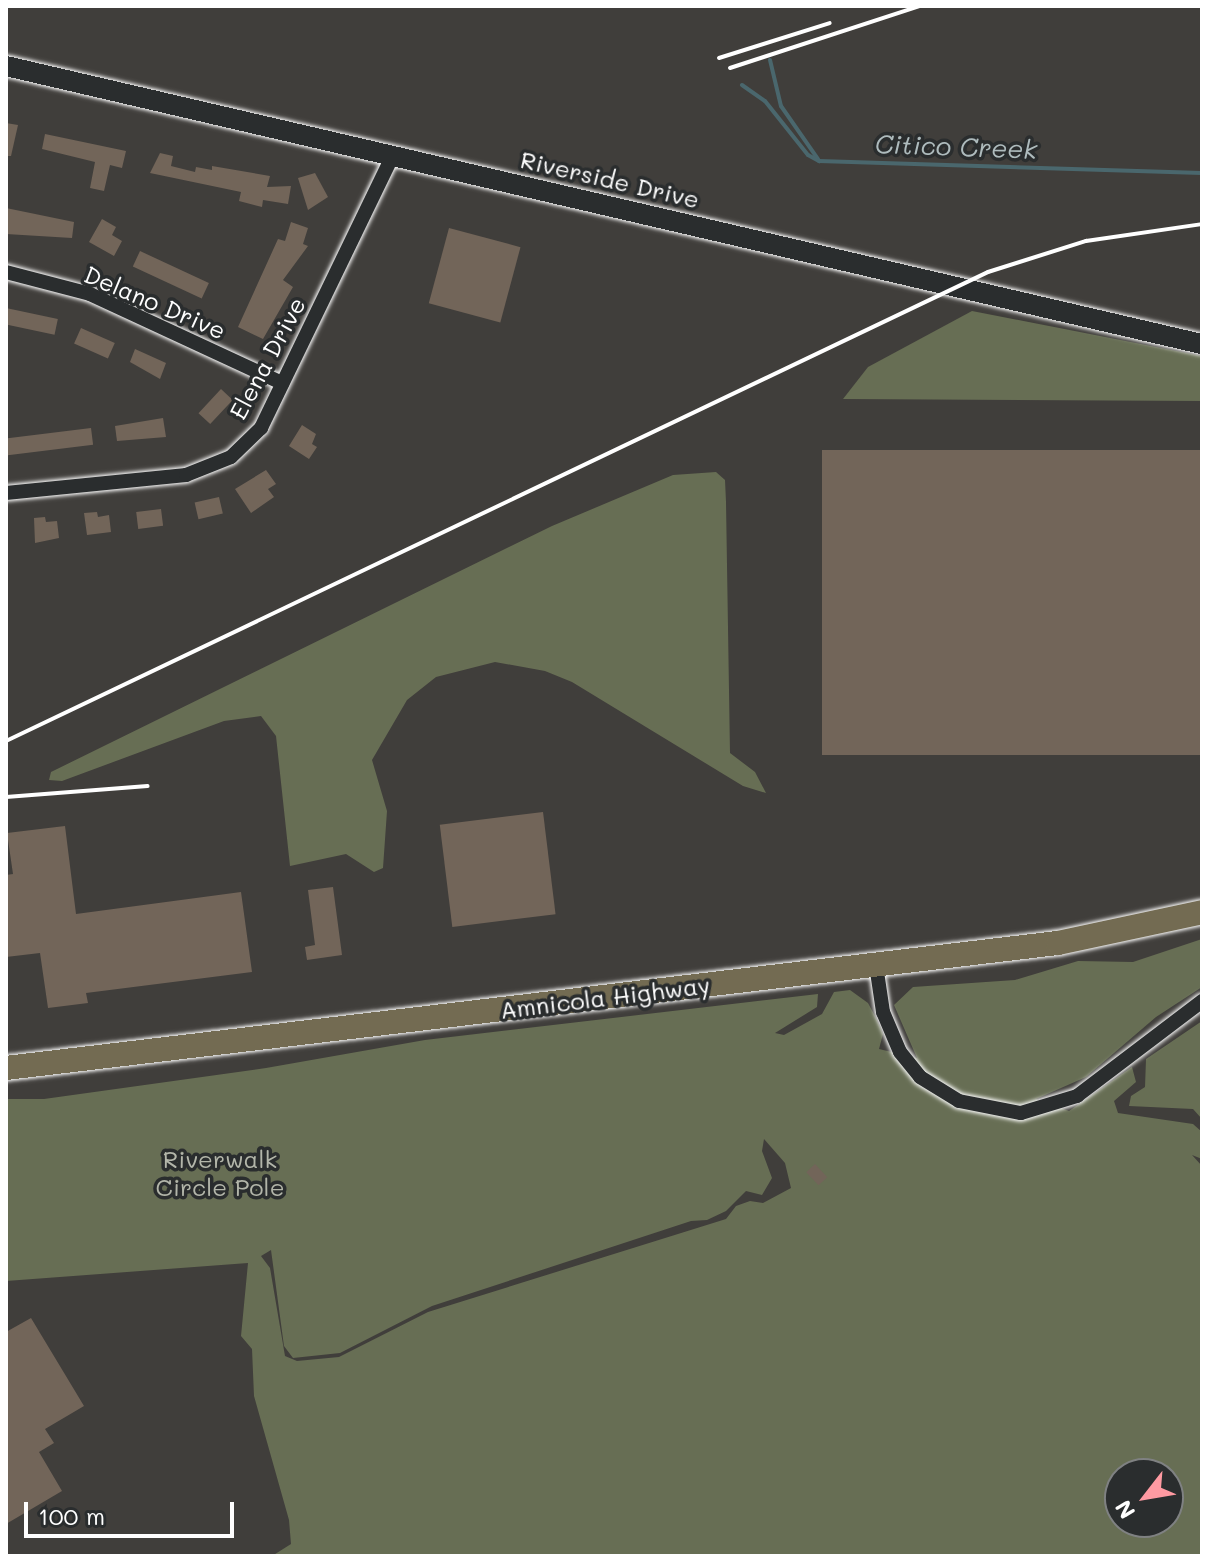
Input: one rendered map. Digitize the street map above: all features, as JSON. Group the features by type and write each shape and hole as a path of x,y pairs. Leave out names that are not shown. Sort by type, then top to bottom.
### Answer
{"main road":[{"name":"Amnicola Highway","path":"6,1068 1058,943 1202,912"}],"street":[{"name":"Riverside Drive","path":"6,66 1202,344"},
{"name":"Elena Drive","path":"6,493 186,475 231,457 261,428 393,155"},
{"name":"Delano Drive","path":"6,272 90,294 282,383"},
{"path":"876,965 883,1012 900,1052 920,1077 959,1101 1021,1113 1077,1096 1202,1001"}],"green space":[{"path":"972,311 1202,356 1202,401 843,399 868,367"},
{"path":"716,472 725,480 730,753 755,772 766,793 743,786 572,682 545,671 495,662 436,677 407,700 372,760 387,811 383,868 374,872 346,854 290,866 276,736 261,716 224,721 62,781 49,780 51,772 552,526 673,475"},
{"name":"Riverwalk Circle Pole","path":"1202,939 1202,987 1156,1017 1086,1077 1036,1099 1069,1111 1132,1067 1136,1082 1114,1101 1118,1113 1193,1124 1202,1132 1202,1159 1192,1155 1202,1166 1202,1556 272,1556 291,1544 289,1520 254,1396 252,1349 241,1336 248,1263 6,1281 6,1099 44,1099 266,1068 425,1040 818,994 817,1007 775,1033 784,1035 822,1014 834,992 850,990 868,1003 876,1018 883,1034 879,1049 917,1058 894,1005 913,987 1015,980 1078,961 1133,962","holes":["764,1139 785,1163 791,1188 763,1203 750,1201 736,1206 726,1219 428,1312 339,1357 297,1361 285,1356 270,1268 261,1256 271,1250 284,1346 293,1358 340,1353 432,1306 691,1221 707,1220 726,1211 746,1191 762,1195 772,1178 762,1151"]},
{"path":"1202,1021 1202,1119 1193,1109 1129,1106 1131,1096 1145,1087 1146,1059"}],"building":[{"path":"6,123 18,125 11,156 6,156"},
{"path":"45,134 126,151 122,168 110,165 104,191 90,188 95,162 42,149"},
{"path":"160,153 173,156 171,166 195,172 196,167 212,170 212,166 270,176 267,187 291,186 288,204 263,200 262,207 239,201 241,192 150,173"},
{"path":"315,173 328,197 308,210 298,178"},
{"path":"6,208 74,222 72,238 6,234"},
{"path":"102,219 116,227 112,235 122,241 114,256 89,242"},
{"path":"291,222 308,228 303,244 308,246 283,280 293,287 263,339 238,327 278,239 285,241"},
{"path":"449,228 520,247 500,322 429,303"},
{"path":"140,251 209,283 202,299 133,266"},
{"path":"6,308 58,319 55,335 6,324"},
{"path":"81,328 115,343 108,359 74,344"},
{"path":"135,349 166,363 160,379 130,362"},
{"path":"221,389 233,400 210,424 198,413"},
{"path":"163,418 166,437 117,441 115,426"},
{"path":"302,425 316,434 312,444 317,447 309,459 289,446"},
{"path":"91,428 93,445 8,455 6,438"},
{"path":"822,450 1202,450 1202,755 822,755"},
{"path":"266,470 276,484 268,489 274,497 251,513 235,489"},
{"path":"219,497 223,514 198,519 195,503"},
{"path":"161,509 163,526 138,529 136,512"},
{"path":"97,512 98,517 109,515 111,532 87,535 84,513"},
{"path":"45,517 46,522 57,521 59,538 35,543 34,518"},
{"path":"543,812 556,914 452,927 440,825"},
{"path":"65,826 76,914 241,892 252,972 86,993 88,1003 48,1008 40,953 6,957 6,875 13,874 7,833"},
{"path":"333,887 342,955 307,960 305,947 315,945 308,890"},
{"path":"815,1164 827,1177 818,1185 806,1172"},
{"path":"31,1318 84,1406 45,1429 54,1443 39,1452 62,1491 6,1524 6,1332"}],"waterway":[{"path":"770,60 781,106 818,159"},
{"name":"Citico Creek","path":"742,85 765,101 808,155 819,161 1202,173"}],"railway":[{"path":"730,68 920,6"},
{"path":"719,58 830,23"},
{"path":"6,741 988,272 1086,241 1202,224"},
{"path":"6,797 148,786"}]}
